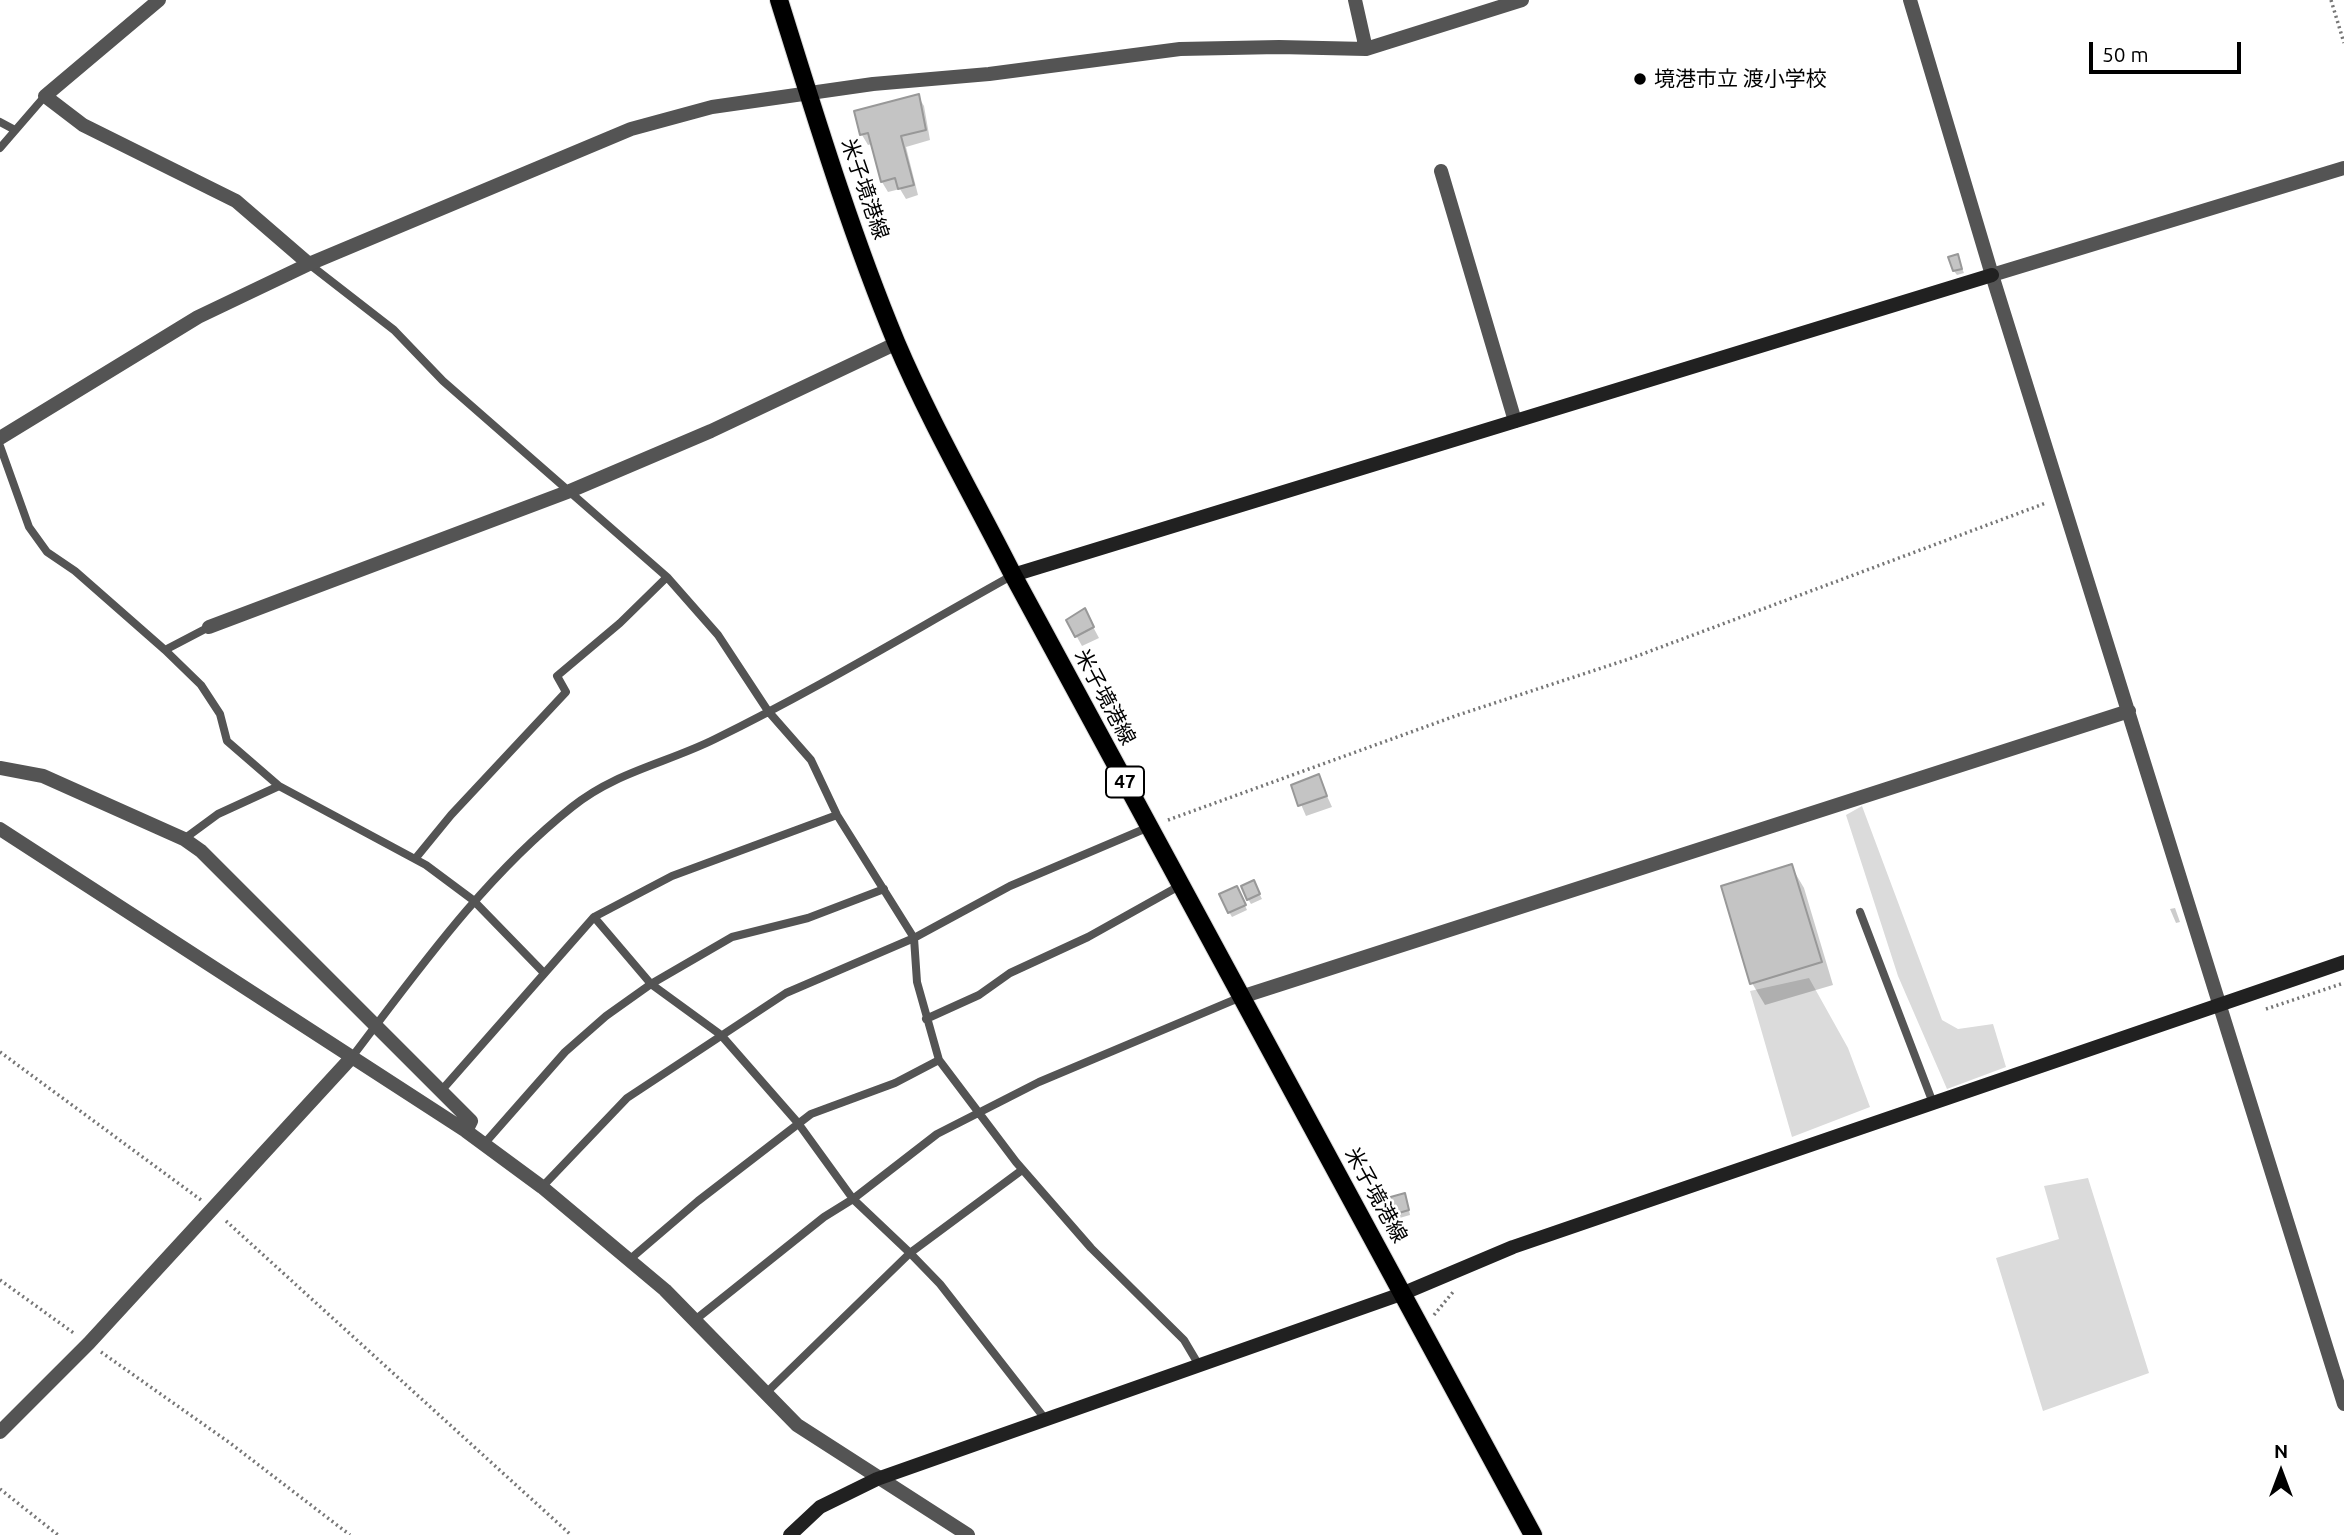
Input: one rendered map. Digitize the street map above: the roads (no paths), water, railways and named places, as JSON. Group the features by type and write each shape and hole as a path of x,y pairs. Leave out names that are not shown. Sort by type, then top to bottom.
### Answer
{"main road":[{"name":"米子境港線","path":"779,0 848,215 897,343 1013,575 1533,1535"}],"street":[{"path":"159,0 45,96 83,125 236,201 309,264"},
{"path":"1355,0 1366,49"},
{"path":"0,438 198,317 309,264 631,128 712,107 809,93 1180,49 1366,49 1486,5 1522,0"},
{"path":"1910,0 1992,275 2344,1404"},
{"path":"1013,575 2344,168"},
{"path":"1441,171 1516,421"},
{"path":"209,627 570,491 710,431 897,343"},
{"path":"1241,997 2129,711"},
{"path":"0,768 43,776 184,839 228,877 471,1121 466,1131"},
{"path":"0,830 484,1144 542,1187 629,1259 695,1320 797,1425 877,1479 968,1535"},
{"path":"790,1535 820,1507 877,1479 1404,1293 1513,1247 2344,962"},
{"path":"0,1432 89,1343 352,1057"}],"lane":[{"path":"0,148 45,96"},
{"path":"0,122 15,130"},
{"path":"309,264 394,330 443,381 667,576 718,635 768,711 811,760 837,815 914,938 917,982 939,1060 1022,1170 1091,1248 1184,1340 1199,1367"},
{"path":"0,446 29,527 47,552 75,571 201,685 220,714 227,741 279,786 415,859 473,900 544,973"},
{"path":"352,1057 473,900 573,806 619,776 713,740 1013,575"},
{"path":"415,859 451,815 566,692 557,676 620,623 667,576"},
{"path":"165,650 209,627"},
{"path":"184,839 218,814 279,786"},
{"path":"441,1091 594,917 672,876 837,815"},
{"path":"542,1187 627,1098 786,993 914,938 1010,886 1150,827"},
{"path":"926,1019 979,995 1010,973 1088,937 1181,885"},
{"path":"484,1144 565,1052 606,1016 651,984 732,937 808,918 884,889"},
{"path":"1860,912 1933,1103"},
{"path":"594,917 651,984 721,1035 798,1123 853,1199 940,1284 1046,1420"},
{"path":"695,1320 824,1217 853,1199 937,1134 1039,1082 1241,997"},
{"path":"629,1259 698,1201 811,1114 895,1083 939,1060"},
{"path":"765,1394 910,1253 1022,1170"}],"place":[{"name":"境港市立 渡小学校","path":"1640,79"}]}
